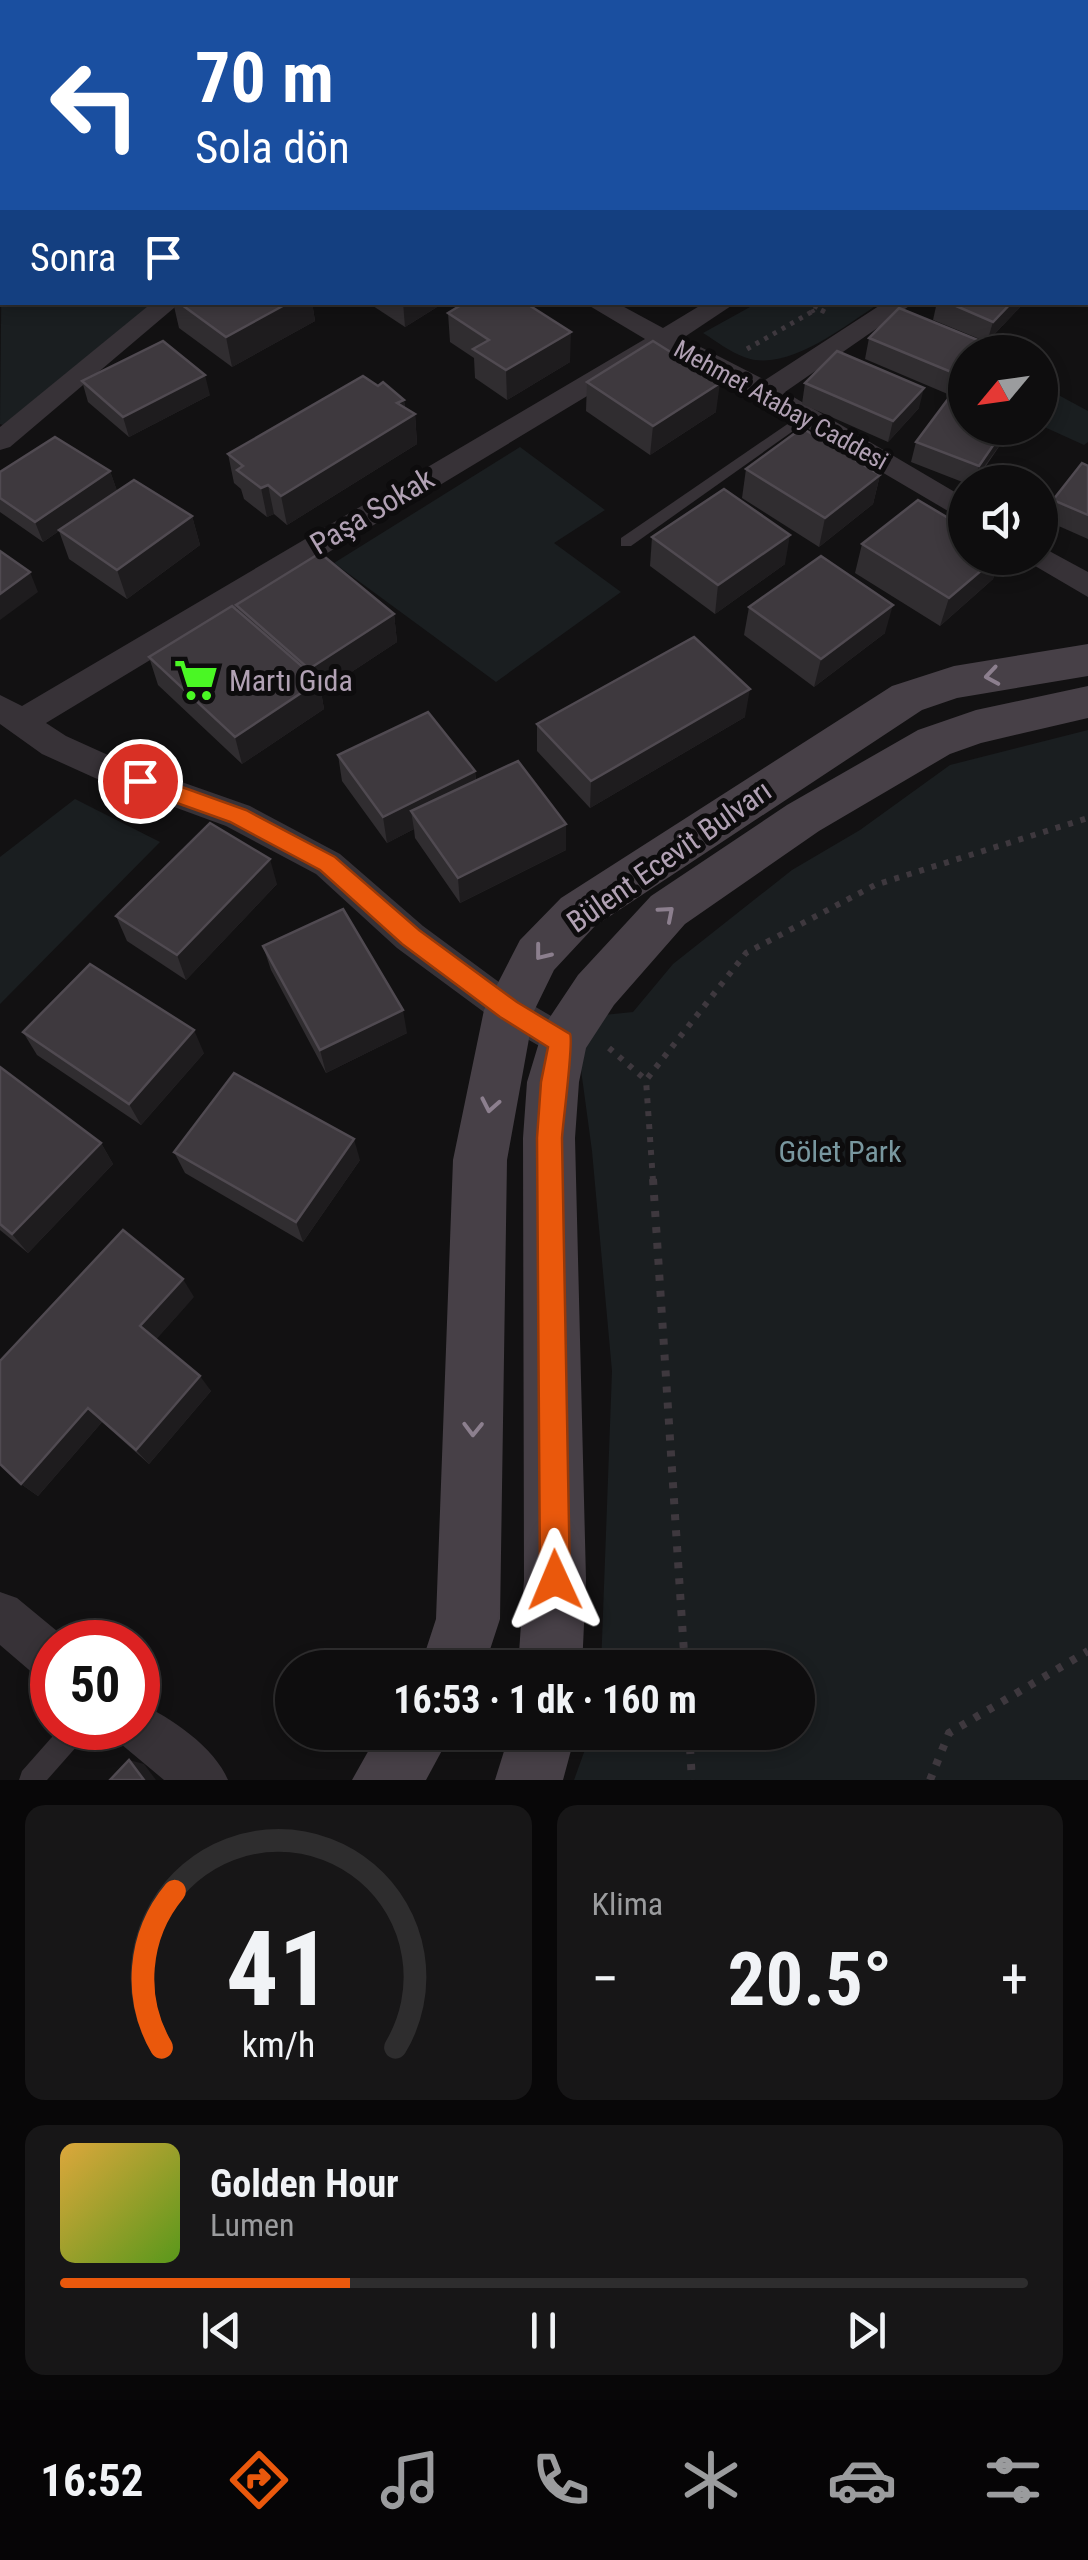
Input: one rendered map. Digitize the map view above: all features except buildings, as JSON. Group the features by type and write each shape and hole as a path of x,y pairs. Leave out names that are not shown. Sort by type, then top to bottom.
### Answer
{"main road":[{"name":"Bülent Ecevit Bulvarı","path":"458,1650 468,1618 480,1160 508,1010 537,955 578,912 907,698 954,682 1088,660"},
{"name":"Bülent Ecevit Bulvarı","path":"551,1650 555,1580 550,1138 553,1082 562,1042 596,990 668,910 803,818 934,742 1088,702"},
{"path":"386,1780 407,1750"},
{"path":"529,1780 538,1750"}],"street":[{"path":"0,442 164,305"},
{"name":"Mehmet Atabay Caddesi","path":"600,305 766,392 948,501"},
{"name":"Paşa Sokak","path":"10,714 719,305"},
{"path":"766,392 898,305"},
{"path":"1058,567 1088,586"},
{"path":"10,714 54,744 106,769 238,816 328,864 410,937 508,1010 562,1042"},
{"path":"0,1615 30,1640"},
{"path":"160,1745 202,1780"}],"lane":[{"path":"626,542 805,416"},
{"path":"31,1780 57,1750"}],"path":[{"path":"716,367 815,310"},
{"path":"683,1650 646,1080 746,953 875,885 1088,818"},
{"path":"930,1780 949,1733 1088,1651"},
{"path":"690,1750 692,1780"}],"green space":[{"path":"1,305 151,305 3,425"},
{"path":"754,305 877,305 816,344 779,359 744,357 703,333"},
{"path":"1058,395 1088,411 1088,442 1084,445 1058,433"},
{"path":"520,447 605,510 554,543 621,592 496,682 334,563"},
{"name":"Gölet Park","path":"1088,730 1088,1780 574,1780 585,1750 815,1750 815,1650 602,1650 612,1371 592,1151 574,1018 633,1012 673,964 792,870 860,830 950,765"},
{"path":"75,799 160,842 0,1004 0,857"}],"place":[{"name":"Martı Gıda","path":"196,680"}],"route":[{"path":"140,781 238,816 328,864 410,937 508,1010 562,1042 553,1082 550,1138 555,1580"}]}
